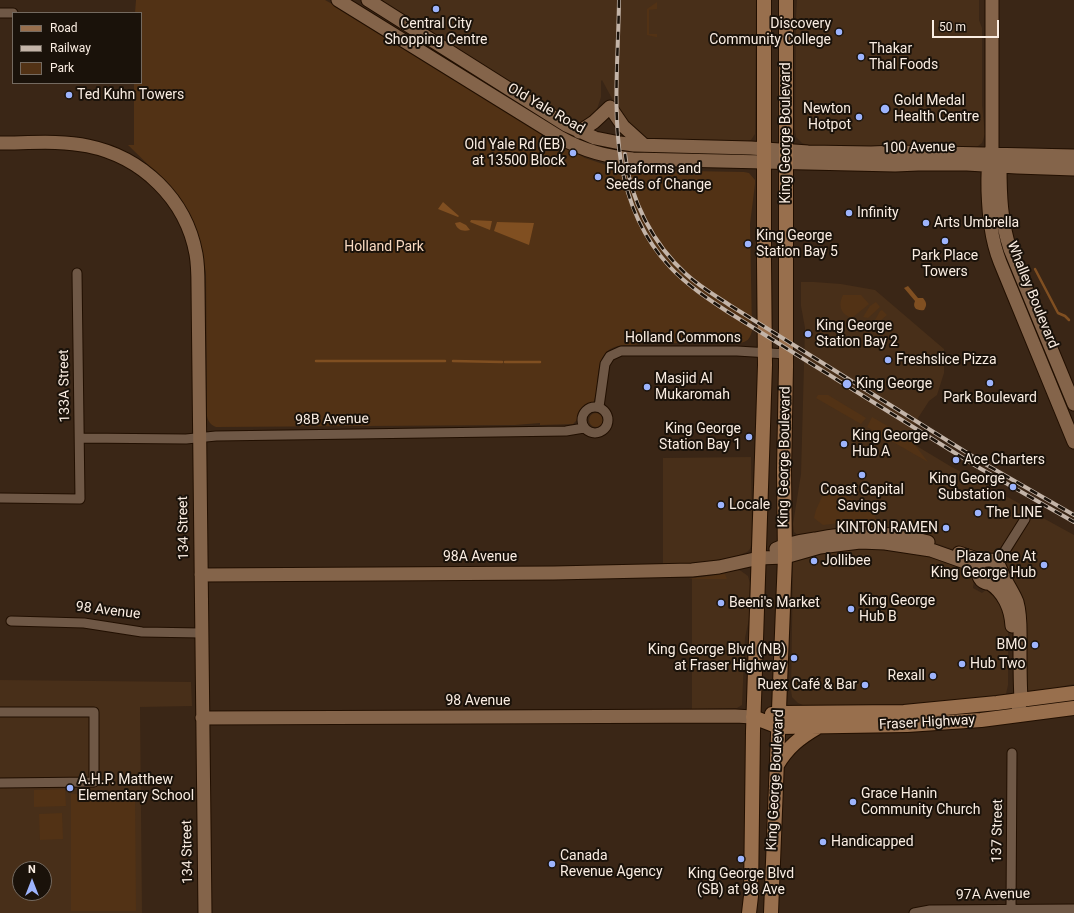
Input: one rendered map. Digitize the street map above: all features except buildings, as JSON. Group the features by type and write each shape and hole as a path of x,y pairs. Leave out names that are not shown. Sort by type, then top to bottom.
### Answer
{"main road":[{"name":"King George Boulevard","path":"749,913 751,896 753,717 765,352 763,155 764,0"},
{"name":"King George Boulevard","path":"771,913 785,551 786,0"},
{"name":"Fraser Highway","path":"779,720 904,712 1017,701 1074,693"},
{"name":"Fraser Highway","path":"779,720 818,727 937,724 1074,708"},
{"path":"753,717 779,720"},
{"path":"777,766 785,752 795,742 818,727"}],"street":[{"name":"Old Yale Road","path":"338,0 553,134 590,152 607,157 633,159 763,155"},
{"name":"Whalley Boulevard","path":"992,0 993,162 989,212 990,227 995,247 1074,442"},
{"name":"Old Yale Road","path":"373,3 579,132 620,144 763,155"},
{"path":"367,17 373,3"},
{"path":"0,13 12,13"},
{"path":"579,132 594,122 610,106 623,126 644,145"},
{"name":"134 Street","path":"0,143 88,146 112,153 135,165 156,181 168,193 177,206 188,228 196,254 198,287 205,913"},
{"name":"100 Avenue","path":"763,155 786,156 808,152 895,152 1074,169"},
{"name":"100 Avenue","path":"993,162 1074,156"},
{"name":"Whalley Boulevard","path":"993,162 1007,239 1074,404"},
{"name":"133A Street","path":"0,498 80,499 77,273"},
{"name":"Holland Commons","path":"599,407 605,364 610,356 617,352 737,351 786,354"},
{"path":"593,407 599,407 607,412 609,421 605,430 592,433 584,428 582,419 586,411 593,407"},
{"name":"98B Avenue","path":"80,438 186,439 216,436 566,431 584,428"},
{"path":"992,564 1024,519"},
{"name":"98A Avenue","path":"201,575 554,573 692,570 719,567 785,551 860,542 885,543 920,548 945,554 970,565 992,564"},
{"path":"992,564 997,579 989,583 998,589 1010,612 1013,634 1017,701"},
{"path":"992,564 1015,598 1020,614 1017,715"},
{"name":"98 Avenue","path":"12,621 84,623 142,632 202,633"},
{"path":"0,712 94,712 94,782 0,783"},
{"name":"98 Avenue","path":"202,718 753,717"},
{"name":"137 Street","path":"1011,909 1012,753"},
{"name":"97A Avenue","path":"914,913 930,910 989,911 1011,909 1074,908"}],"shaded area":[{"path":"376,0 756,0 755,134 751,140 745,142 646,138 628,128 602,80 601,97 595,115 581,124 575,123"},
{"path":"797,0 979,0 979,20 982,28 982,105 985,134 982,143 974,149 969,149 808,145 802,143 796,137 795,129"},
{"path":"443,202 459,216 458,217 438,209"},
{"path":"471,220 492,221 490,230 470,222"},
{"path":"460,222 466,225 470,230 463,231 459,229 455,223"},
{"path":"497,222 534,223 529,245 494,231"},
{"path":"801,282 841,284 875,290 944,349 944,373 937,395 929,401 918,418 910,442 950,466 1026,507 1006,542 998,551 990,555 967,554 914,536 800,537 794,532 793,524 801,474 805,328 801,306"},
{"path":"908,286 918,298 923,298 926,304 924,310 919,310 914,306 915,301 904,288"},
{"path":"751,457 752,542 750,549 747,552 737,556 707,562 663,565 663,458"},
{"path":"1034,513 1074,535 1074,684 1060,687 1057,691 1030,693 1026,691 1004,567 1007,559"},
{"path":"822,548 906,548 970,570 974,579 973,588 982,593 987,589 996,592 1008,627 1008,685 1006,694 1004,696 913,705 805,706 798,703 792,697 791,690 793,562 795,558"},
{"path":"738,570 748,576 750,583 749,619 745,638 742,705 737,708 692,709 692,578"},
{"name":"A.H.P. Matthew Elementary School","path":"0,680 191,682 192,706 140,707 142,913 0,913"}],"green space":[{"name":"Holland Park","path":"136,0 325,0 366,23 540,133 585,158 609,166 632,170 749,173 755,180 755,184 750,224 752,331 748,340 740,343 643,343 618,346 610,349 604,354 601,361 594,401 583,410 573,424 214,426 209,422 207,416 206,273 200,241 190,215 174,190 128,145 134,145 134,84 142,84 142,12 135,12"},
{"path":"657,2 657,9 649,10 649,34 657,34 656,37 647,35 647,9"},
{"path":"843,295 861,295 869,304 852,318 845,314 841,309 841,299"},
{"path":"876,302 880,307 868,318 863,317 870,306"},
{"path":"882,310 887,315 879,322 875,320"},
{"path":"818,395 828,395 866,418 861,424 816,398"},
{"path":"593,413 599,413 603,417 603,423 599,427 593,427 589,423 589,417"},
{"path":"872,417 908,436 928,462 867,427"},
{"path":"826,488 841,493 874,511 876,522 848,522 823,525 814,518"},
{"path":"725,574 727,579 688,579"},
{"path":"65,789 66,806 34,807 34,790"},
{"path":"71,794 135,794 136,911 71,911"},
{"path":"62,813 63,839 40,840 39,814"}],"waterway":[{"path":"1035,269 1058,313 1065,316 1069,320"},
{"path":"316,361 445,361"},
{"path":"453,361 502,362"},
{"path":"505,362 540,362"}],"railway":[{"path":"619,0 617,105 618,140 623,174 633,207 648,238 670,267 705,297 728,312 976,466 1074,522"},
{"path":"625,154 632,188 645,220 663,249 691,279 731,306 985,464 1074,515"}],"place":[{"name":"Central City Shopping Centre","path":"436,9"},
{"name":"Discovery Community College","path":"839,32"},
{"name":"Thakar Thal Foods","path":"861,57"},
{"name":"Ted Kuhn Towers","path":"69,95"},
{"name":"Gold Medal Health Centre","path":"885,109"},
{"name":"Newton Hotpot","path":"859,117"},
{"name":"Old Yale Rd (EB) at 13500 Block","path":"573,153"},
{"name":"Floraforms and Seeds of Change","path":"598,177"},
{"name":"Infinity","path":"849,213"},
{"name":"Arts Umbrella","path":"926,223"},
{"name":"Park Place Towers","path":"945,241"},
{"name":"King George Station Bay 5","path":"748,244"},
{"name":"King George Station Bay 2","path":"808,334"},
{"name":"Freshslice Pizza","path":"888,360"},
{"name":"Park Boulevard","path":"990,383"},
{"name":"King George","path":"847,384"},
{"name":"Masjid Al Mukaromah","path":"647,387"},
{"name":"King George Station Bay 1","path":"749,437"},
{"name":"King George Hub A","path":"844,444"},
{"name":"Ace Charters","path":"956,460"},
{"name":"Coast Capital Savings","path":"862,475"},
{"name":"King George Substation","path":"1013,487"},
{"name":"Locale","path":"721,505"},
{"name":"The LINE","path":"978,513"},
{"name":"KINTON RAMEN","path":"946,528"},
{"name":"Jollibee","path":"814,561"},
{"name":"Plaza One At King George Hub","path":"1044,565"},
{"name":"Beeni's Market","path":"721,603"},
{"name":"King George Hub B","path":"851,609"},
{"name":"BMO","path":"1035,645"},
{"name":"King George Blvd (NB) at Fraser Highway","path":"794,658"},
{"name":"Hub Two","path":"962,664"},
{"name":"Rexall","path":"933,676"},
{"name":"Ruex Café & Bar","path":"865,685"},
{"name":"A.H.P. Matthew Elementary School","path":"70,788"},
{"name":"Grace Hanin Community Church","path":"853,802"},
{"name":"Handicapped","path":"823,842"},
{"name":"King George Blvd (SB) at 98 Ave","path":"741,859"},
{"name":"Canada Revenue Agency","path":"552,864"}]}
